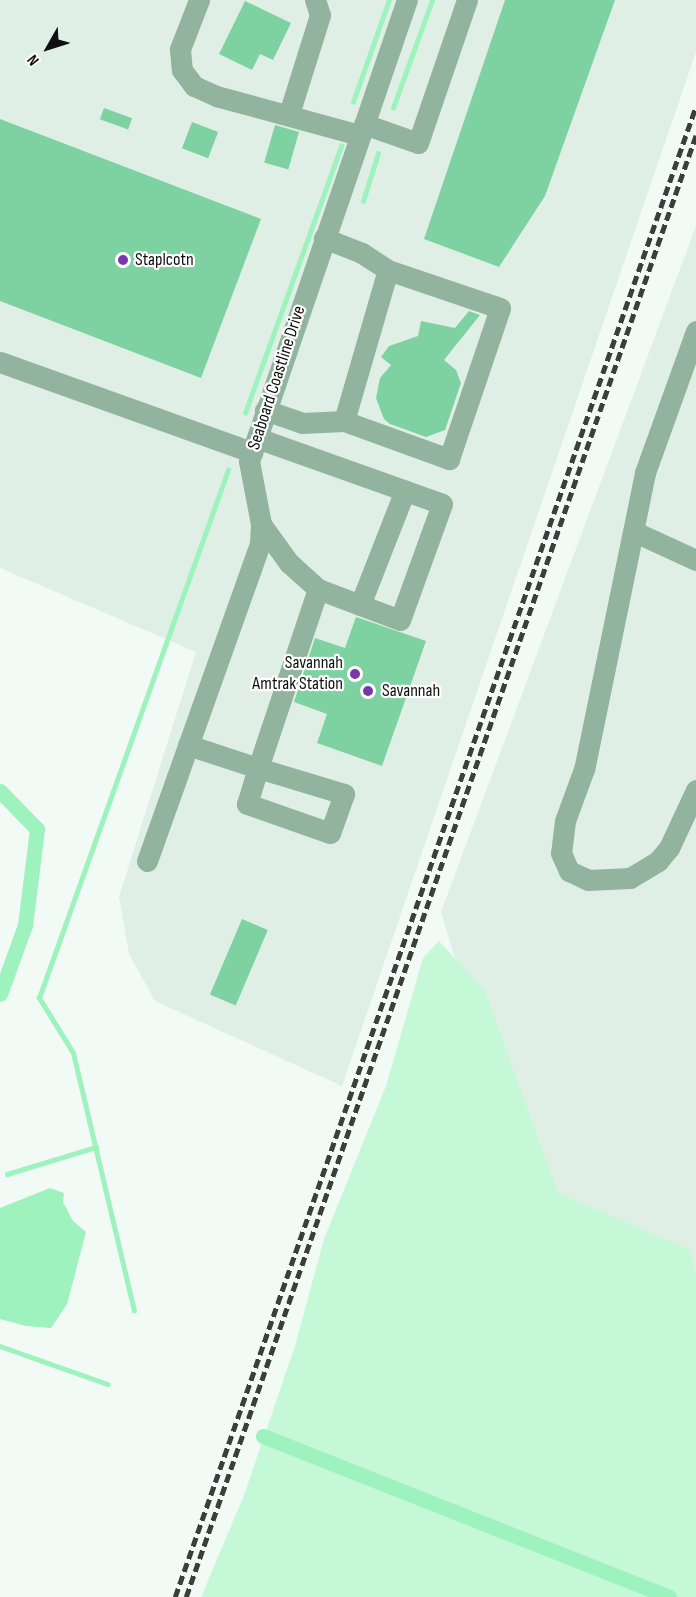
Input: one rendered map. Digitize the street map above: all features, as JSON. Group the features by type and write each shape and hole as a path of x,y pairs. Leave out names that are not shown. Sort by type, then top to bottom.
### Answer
{"street":[{"path":"200,0 180,49 182,70 194,86 216,96 418,143 467,0"},
{"path":"289,114 320,15 315,0"},
{"name":"Seaboard Coastline Drive","path":"147,861 260,543 261,524 249,461 407,0"},
{"path":"265,410 302,423 344,421 449,459 500,308 388,270 362,253 324,238"},
{"path":"344,421 388,270"},
{"path":"696,331 645,473 635,532 584,769 566,821 561,853 569,872 588,880 630,878 658,861 669,848 696,790"},
{"path":"0,362 254,445 405,490 442,504 400,620 318,589 289,563 261,524"},
{"path":"360,605 405,490"},
{"path":"635,532 696,560"},
{"path":"188,745 258,768 318,589"}],"shaded area":[{"path":"0,0 696,0 696,52 342,1086 155,1001 129,954 119,897 196,652 0,568"},
{"path":"696,226 696,1444 656,1387 486,1061 441,912"},
{"path":"439,941 485,991 558,1193 690,1250 696,1273 696,1597 201,1597 243,1498 295,1346 324,1239 386,1086 423,958"},
{"path":"50,1188 64,1193 63,1202 73,1221 86,1232 67,1304 51,1328 26,1326 0,1319 0,1208"}],"building":[{"path":"505,0 615,0 545,196 499,267 424,239"},
{"path":"245,1 291,23 273,60 260,54 252,70 219,54"},
{"path":"104,108 132,118 128,130 100,119"},
{"name":"Staplcotn","path":"0,119 261,219 201,378 0,301"},
{"path":"192,122 218,132 208,158 182,148"},
{"path":"275,125 299,132 288,169 264,162"},
{"path":"469,311 480,315 444,360 456,370 461,383 445,430 426,437 390,424 384,419 376,398 380,378 391,365 381,357 389,346 418,336 421,321 455,328"},
{"name":"Savannah Amtrak Station","path":"356,617 426,641 382,766 317,743 327,714 294,702 315,638 345,648"},
{"path":"242,919 268,930 236,1005 210,994"}],"waterway":[{"path":"353,102 389,0"},
{"path":"393,108 432,0"},
{"path":"245,413 341,146"},
{"path":"363,201 378,153"},
{"path":"134,1311 73,1053 39,998 228,470"},
{"path":"0,791 37,829 25,925 0,994"},
{"path":"7,1174 96,1147"},
{"path":"0,1346 108,1384"},
{"path":"263,1436 669,1597"}],"railway":[{"path":"175,1597 696,106"},
{"path":"186,1597 696,135"}],"place":[{"name":"Staplcotn","path":"123,260"},
{"name":"Savannah Amtrak Station","path":"355,674"},
{"name":"Savannah","path":"368,691"}]}
